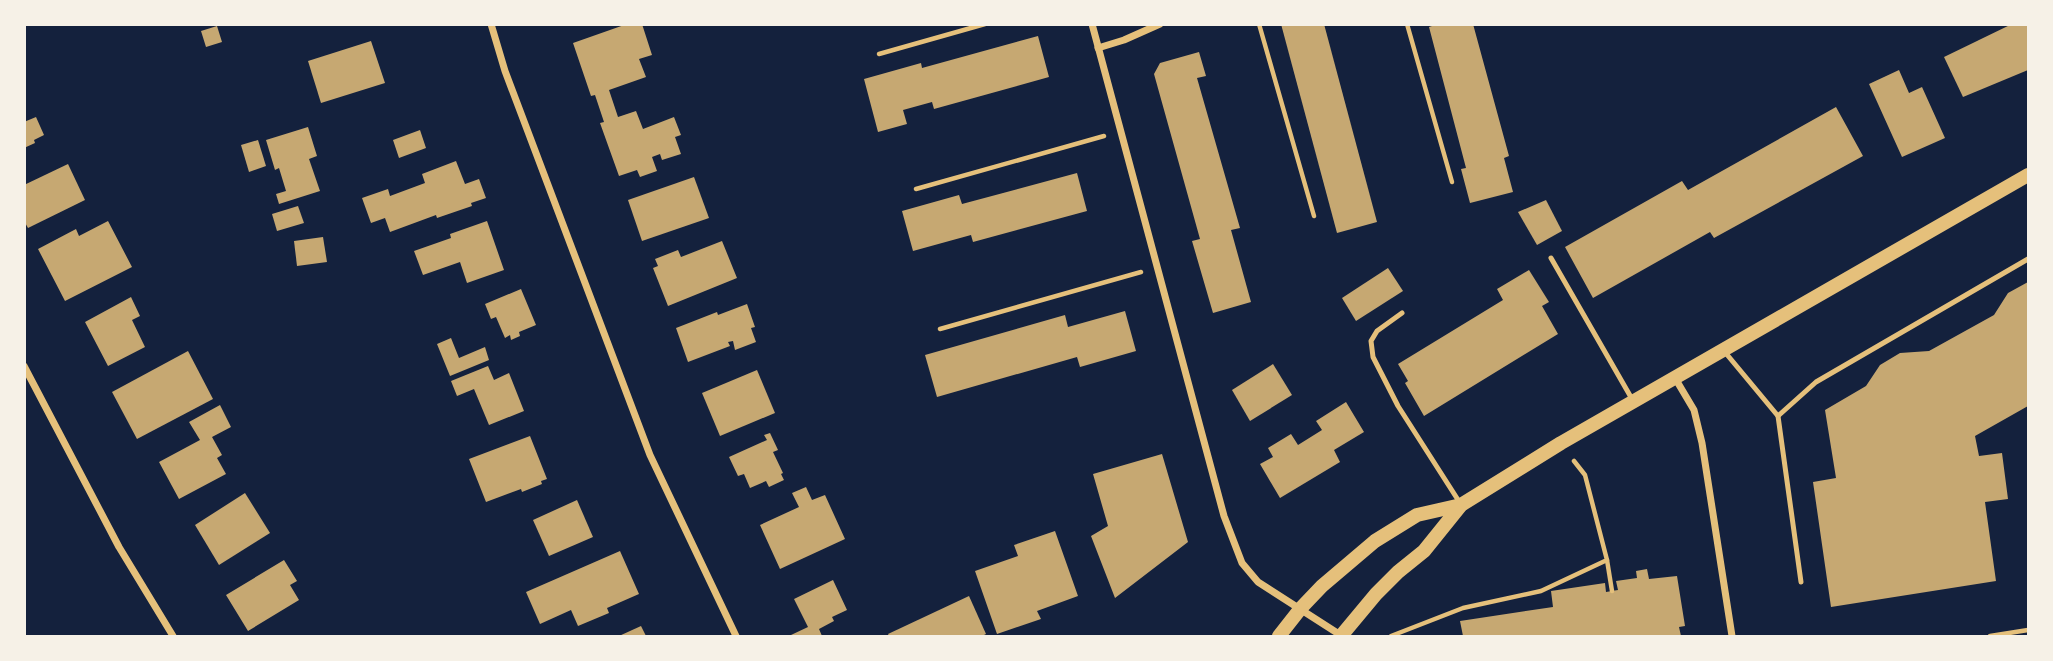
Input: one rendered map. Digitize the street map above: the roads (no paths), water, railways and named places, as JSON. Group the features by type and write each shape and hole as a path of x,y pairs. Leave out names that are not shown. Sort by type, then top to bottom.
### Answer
{"main road":[{"path":"1279,636 1301,608 1347,563 1417,515 1461,505 1561,443 2028,175"},
{"path":"1342,636 1376,594 1424,551 1461,505"}],"street":[{"path":"491,24 505,71 650,454 736,636"},
{"path":"1092,24 1224,516 1242,563 1258,582 1342,636"},
{"path":"1098,48 1160,24"},
{"path":"24,366 119,547 173,636"},
{"path":"1675,378 1694,410 1702,443 1732,636"}],"lane":[{"path":"1551,258 1634,402"},
{"path":"1778,416 1816,382 2028,260"},
{"path":"1402,313 1377,331 1371,341 1373,357 1398,406 1461,505"},
{"path":"1724,351 1778,416 1801,582"}]}
